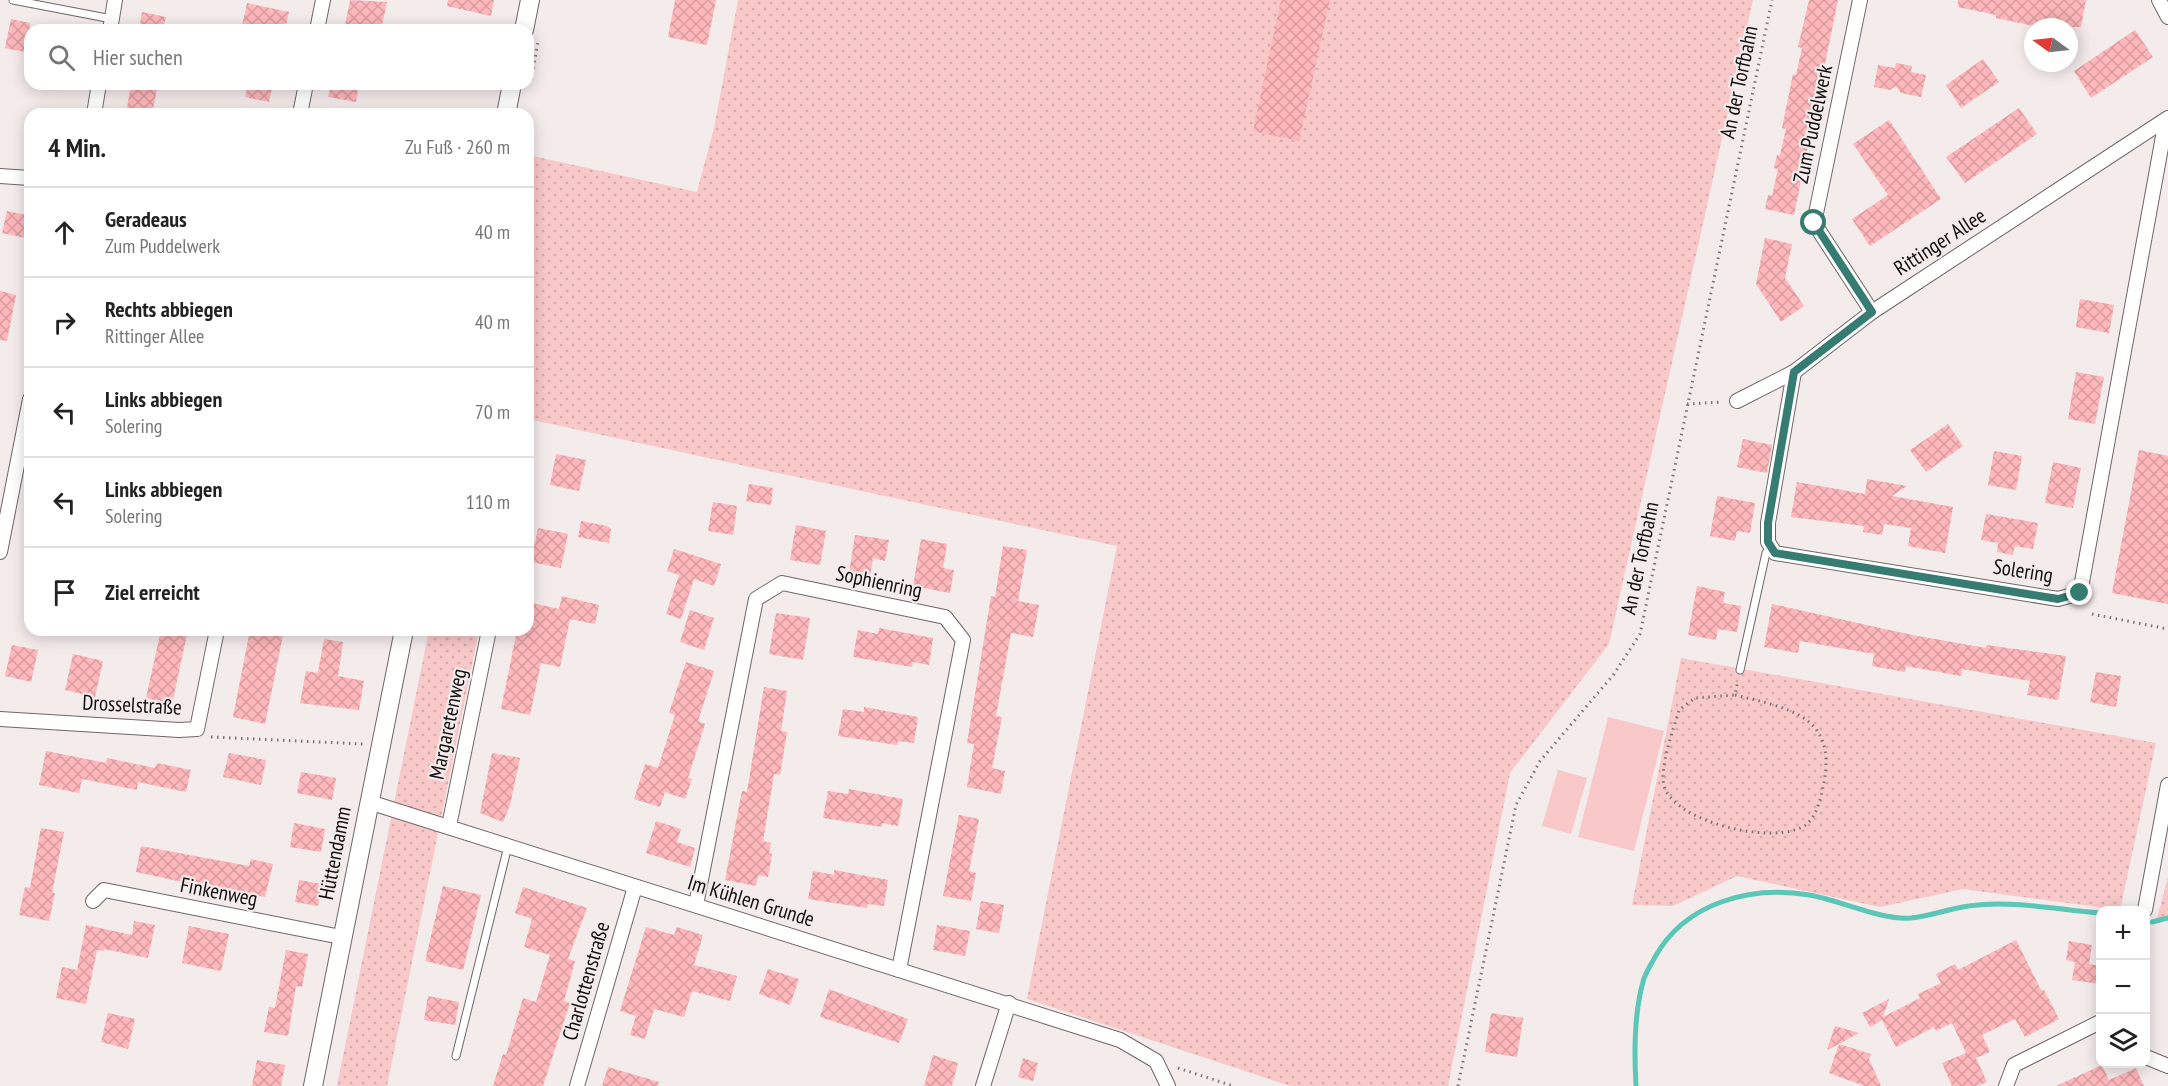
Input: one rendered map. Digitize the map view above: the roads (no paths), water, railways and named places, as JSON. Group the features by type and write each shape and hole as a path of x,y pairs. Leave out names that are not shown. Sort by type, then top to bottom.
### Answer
{"street":[{"path":"111,24 115,0"},
{"path":"318,24 323,0"},
{"path":"530,0 532,24"},
{"name":"Zum Puddelwerk","path":"1860,0 1814,223 1872,312"},
{"path":"2158,0 2168,17"},
{"path":"95,108 98,90"},
{"path":"301,108 305,90"},
{"path":"509,108 518,90"},
{"name":"Rittinger Allee","path":"1737,401 1794,372 1872,312 2167,119"},
{"name":"Solering","path":"1772,548 1775,553 2058,599 2080,593 2167,119"},
{"path":"0,176 24,178"},
{"path":"1772,548 1768,542 1768,523 1794,372"},
{"path":"0,552 24,430"},
{"name":"Sophienring","path":"696,905 756,599 782,583 945,616 963,640 899,970"},
{"name":"Drosselstraße","path":"0,719 179,730 197,729 216,636"},
{"name":"Hüttendamm","path":"313,1086 403,636"},
{"name":"Margaretenweg","path":"449,826 488,636"},
{"path":"2146,906 2168,785"},
{"name":"Im Kühlen Grunde","path":"369,802 1120,1040 1156,1061 1168,1086"},
{"name":"Charlottenstraße","path":"577,1086 635,887"},
{"name":"Finkenweg","path":"93,902 104,890 341,937"},
{"path":"983,1086 1009,1003"},
{"path":"2006,1086 2014,1065 2096,1024"},
{"path":"2150,1059 2168,1066"}],"lane":[{"path":"14,0 107,24"},
{"path":"1740,670 1766,553 1772,548"},
{"path":"456,1056 508,846"}],"waterway":[{"path":"1636,1086 1636,1020 1640,994 1647,972 1668,938 1683,923 1721,902 1742,896 1787,893 1809,895 1899,918 1919,917 1961,907 1993,904 2096,913"},
{"path":"2152,922 2168,918"}]}
